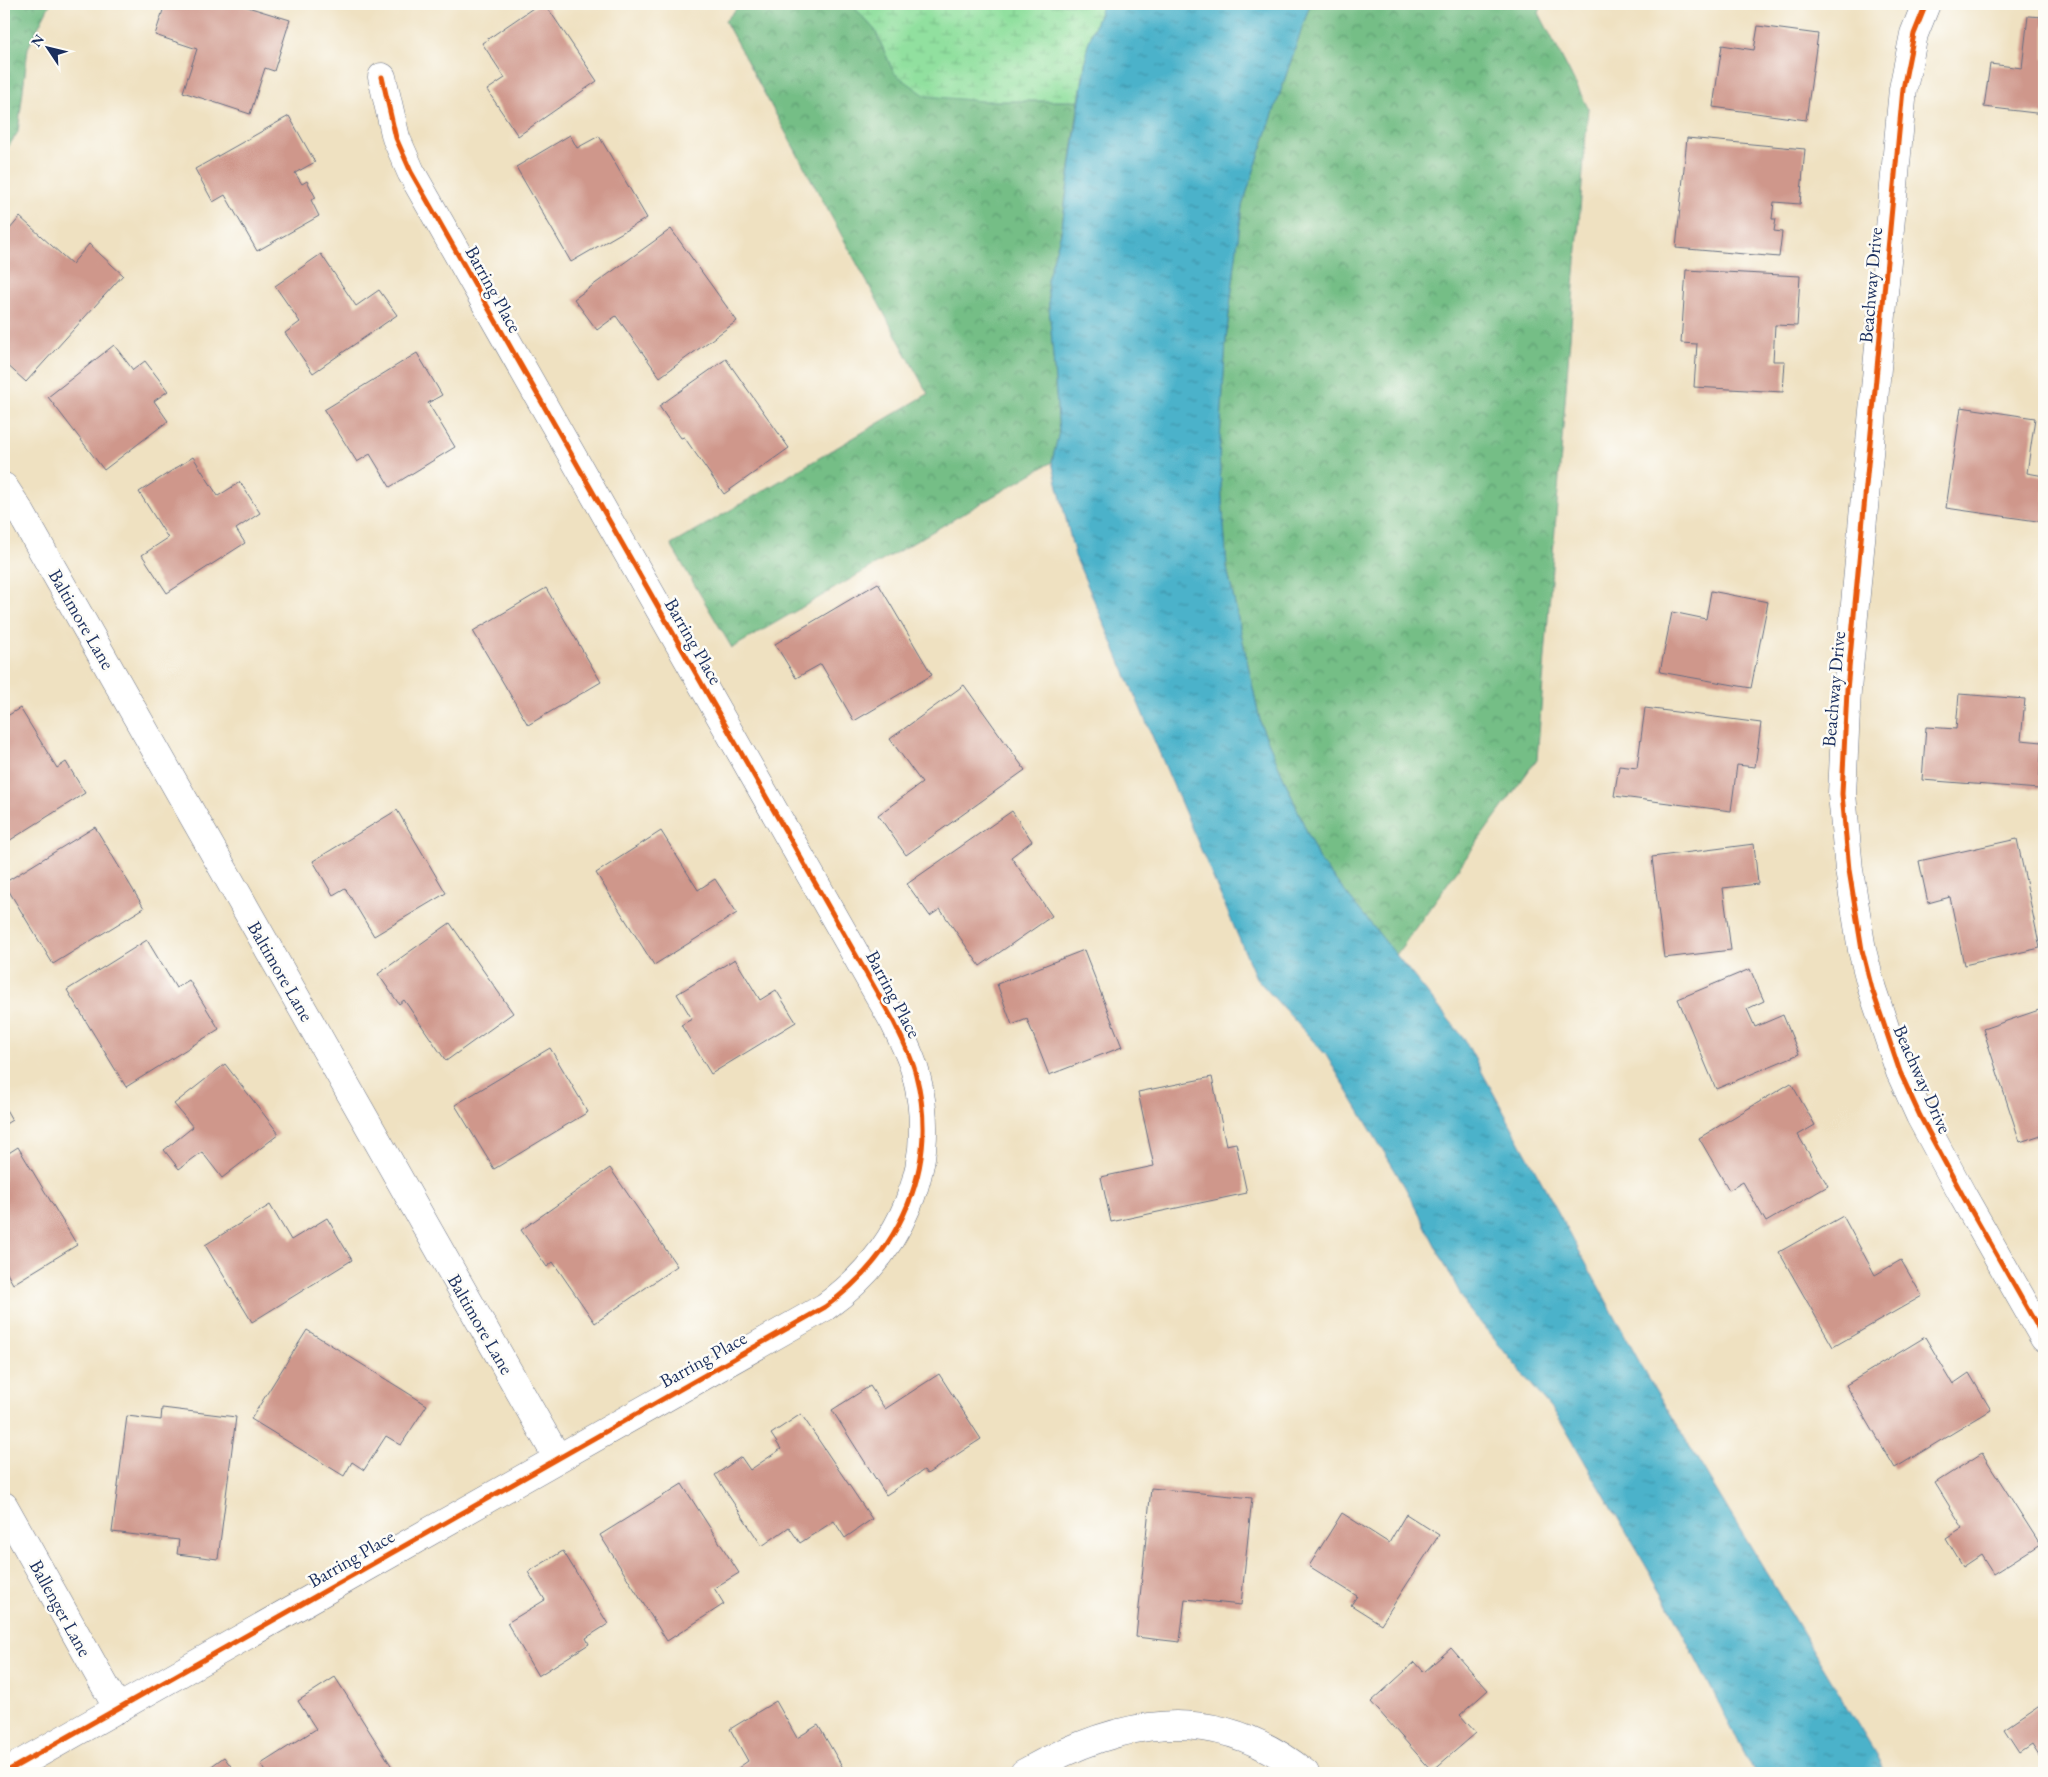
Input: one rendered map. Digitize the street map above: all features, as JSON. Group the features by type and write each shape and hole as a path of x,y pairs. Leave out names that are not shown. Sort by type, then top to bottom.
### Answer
{"street":[{"name":"Beachway Drive","path":"1926,4 1914,34 1902,99 1847,690 1842,794 1844,830 1862,950 1885,1031 1900,1072 1920,1116 1963,1196 2044,1338"},
{"name":"Barring Place","path":"4,1773 799,1322 844,1293 859,1279 896,1231 913,1192 922,1143 921,1095 916,1074 894,1022 411,172 396,138 382,77"},
{"name":"Baltimore Lane","path":"4,486 22,513 557,1458"},
{"name":"Ballenger Lane","path":"4,1506 118,1709"},
{"path":"1024,1773 1063,1752 1095,1738 1137,1728 1174,1725 1219,1731 1243,1738 1267,1748 1305,1773"}],"green space":[{"path":"4,4 50,4 28,48 18,132 4,153"},
{"path":"741,4 851,4 875,30 894,73 981,101 1079,101 1061,233 1047,280 1059,432 1052,462 732,648 671,545 928,394 725,21"},
{"path":"851,4 1103,4 1088,44 1079,101 981,101 926,96 894,73 875,30"},
{"path":"1310,4 1542,4 1539,13 1588,108 1537,759 1396,955 1319,860 1261,725 1227,568 1219,457 1226,339 1242,206"}],"water":[{"path":"1103,4 1310,4 1242,206 1226,339 1219,457 1227,568 1261,725 1319,860 1463,1037 1646,1374 1887,1773 1755,1773 1663,1595 1559,1418 1466,1305 1405,1187 1326,1055 1256,978 1075,556 1052,462 1059,432 1047,280 1061,233 1088,44"}],"building":[{"path":"165,4 238,4 290,20 274,71 265,68 250,114 183,92 197,49 155,35"},
{"path":"539,4 545,4 597,81 518,136 487,90 505,78 482,43"},
{"path":"2028,16 2044,17 2044,114 1984,107 1990,64 2022,68"},
{"path":"1758,26 1818,34 1806,120 1713,107 1722,45 1754,50"},
{"path":"289,116 315,162 295,173 302,184 307,181 316,198 311,200 319,216 257,251 225,195 213,202 195,169"},
{"path":"570,135 577,148 599,136 647,218 571,262 516,167"},
{"path":"1687,138 1805,149 1800,204 1774,202 1772,219 1776,219 1774,231 1782,232 1779,257 1676,248"},
{"path":"20,217 72,264 89,244 123,275 26,382 4,362 4,236"},
{"path":"671,229 737,321 660,377 616,316 597,330 574,299"},
{"path":"321,254 356,306 379,290 397,315 313,373 285,333 300,322 275,286"},
{"path":"1686,270 1800,276 1797,326 1775,325 1773,361 1785,361 1783,392 1694,387 1697,344 1681,343"},
{"path":"114,345 133,370 145,361 168,391 154,401 168,421 104,470 48,397"},
{"path":"417,353 442,395 428,403 455,447 390,487 370,454 357,462 324,410"},
{"path":"726,359 789,448 724,494 684,437 681,438 659,406"},
{"path":"1961,407 2035,418 2027,473 2044,476 2044,522 1946,508"},
{"path":"193,457 218,496 240,482 260,513 236,529 245,543 167,593 142,555 168,538 139,492"},
{"path":"878,583 932,675 854,721 821,664 796,678 775,644"},
{"path":"546,588 601,682 528,725 473,631"},
{"path":"1711,591 1768,602 1751,688 1660,672 1672,612 1706,619"},
{"path":"964,685 1025,770 906,855 878,815 922,783 890,739"},
{"path":"1959,694 2025,699 2021,740 2042,742 2039,789 1922,780 1926,727 1956,729"},
{"path":"20,708 57,768 66,762 85,793 4,844 4,718"},
{"path":"1645,708 1761,723 1755,767 1737,765 1731,811 1614,796 1619,766 1637,768"},
{"path":"397,810 446,893 374,936 345,888 333,895 313,861"},
{"path":"1012,811 1032,841 1011,857 1052,916 980,966 940,909 930,916 907,884"},
{"path":"95,827 144,908 53,964 4,883"},
{"path":"661,831 698,890 715,879 737,913 654,965 596,873"},
{"path":"2017,839 2040,948 1964,965 1950,897 1928,903 1919,861"},
{"path":"1754,844 1758,884 1723,888 1731,950 1664,958 1652,857"},
{"path":"450,923 513,1013 446,1061 404,1000 399,1004 378,974"},
{"path":"147,940 176,988 189,980 219,1029 126,1087 67,990"},
{"path":"1084,950 1122,1047 1049,1075 1027,1019 1012,1025 997,984"},
{"path":"735,959 760,1000 776,990 796,1022 711,1074 681,1025 692,1019 677,994"},
{"path":"1750,969 1764,1001 1747,1009 1755,1027 1783,1015 1799,1054 1716,1089 1678,999"},
{"path":"2042,1009 2044,1016 2044,1134 2020,1142 1983,1029"},
{"path":"550,1048 588,1112 494,1169 455,1105"},
{"path":"225,1064 279,1134 222,1178 202,1152 179,1169 164,1150 193,1127 174,1104"},
{"path":"1212,1077 1226,1145 1236,1143 1247,1193 1111,1222 1101,1177 1154,1166 1138,1092"},
{"path":"1791,1083 1815,1125 1798,1135 1828,1186 1766,1222 1743,1182 1729,1190 1699,1138"},
{"path":"4,1106 12,1120 4,1125"},
{"path":"18,1147 77,1245 13,1284 4,1268 4,1156"},
{"path":"610,1168 677,1266 595,1323 553,1262 547,1267 521,1230"},
{"path":"270,1205 291,1240 327,1218 352,1260 252,1322 205,1245"},
{"path":"1843,1216 1875,1275 1901,1260 1922,1296 1833,1347 1779,1252"},
{"path":"307,1330 427,1405 401,1445 386,1436 364,1470 352,1462 344,1476 251,1419"},
{"path":"1925,1337 1953,1384 1969,1373 1991,1410 1895,1468 1846,1385"},
{"path":"939,1374 981,1439 927,1474 924,1470 886,1495 832,1410 870,1386 885,1409"},
{"path":"162,1408 236,1417 218,1559 177,1554 179,1540 112,1532 127,1416 161,1420"},
{"path":"801,1414 872,1519 845,1538 834,1521 800,1543 789,1527 762,1546 715,1475 741,1457 750,1470 781,1449 771,1434"},
{"path":"1982,1453 2040,1544 1993,1574 1981,1555 1963,1567 1946,1539 1963,1528 1935,1483"},
{"path":"682,1484 739,1573 714,1588 724,1604 667,1641 600,1535"},
{"path":"1151,1488 1252,1498 1241,1605 1185,1599 1180,1642 1136,1637"},
{"path":"1342,1513 1389,1543 1406,1514 1439,1535 1381,1624 1351,1605 1357,1596 1309,1566"},
{"path":"563,1551 608,1624 586,1638 589,1644 538,1676 507,1623 545,1600 528,1572"},
{"path":"1451,1648 1488,1690 1460,1715 1476,1733 1432,1771 1371,1702 1415,1662 1424,1672"},
{"path":"335,1677 396,1773 267,1773 261,1764 316,1729 298,1701"},
{"path":"776,1701 797,1738 818,1725 846,1773 741,1773 738,1768 748,1761 730,1729"},
{"path":"2044,1703 2044,1765 2031,1745 2019,1753 2004,1730"},
{"path":"224,1757 236,1773 202,1773"}],"cycle path":[{"path":"1926,4 1914,34 1903,89 1847,690 1842,794 1849,870 1862,950 1872,989 1900,1072 1920,1116 1963,1196 2044,1338"},
{"path":"4,1773 825,1307 851,1285 874,1261 893,1234 908,1205 918,1175 922,1142 922,1109 914,1068 894,1022 411,172 396,138 382,77"}]}
